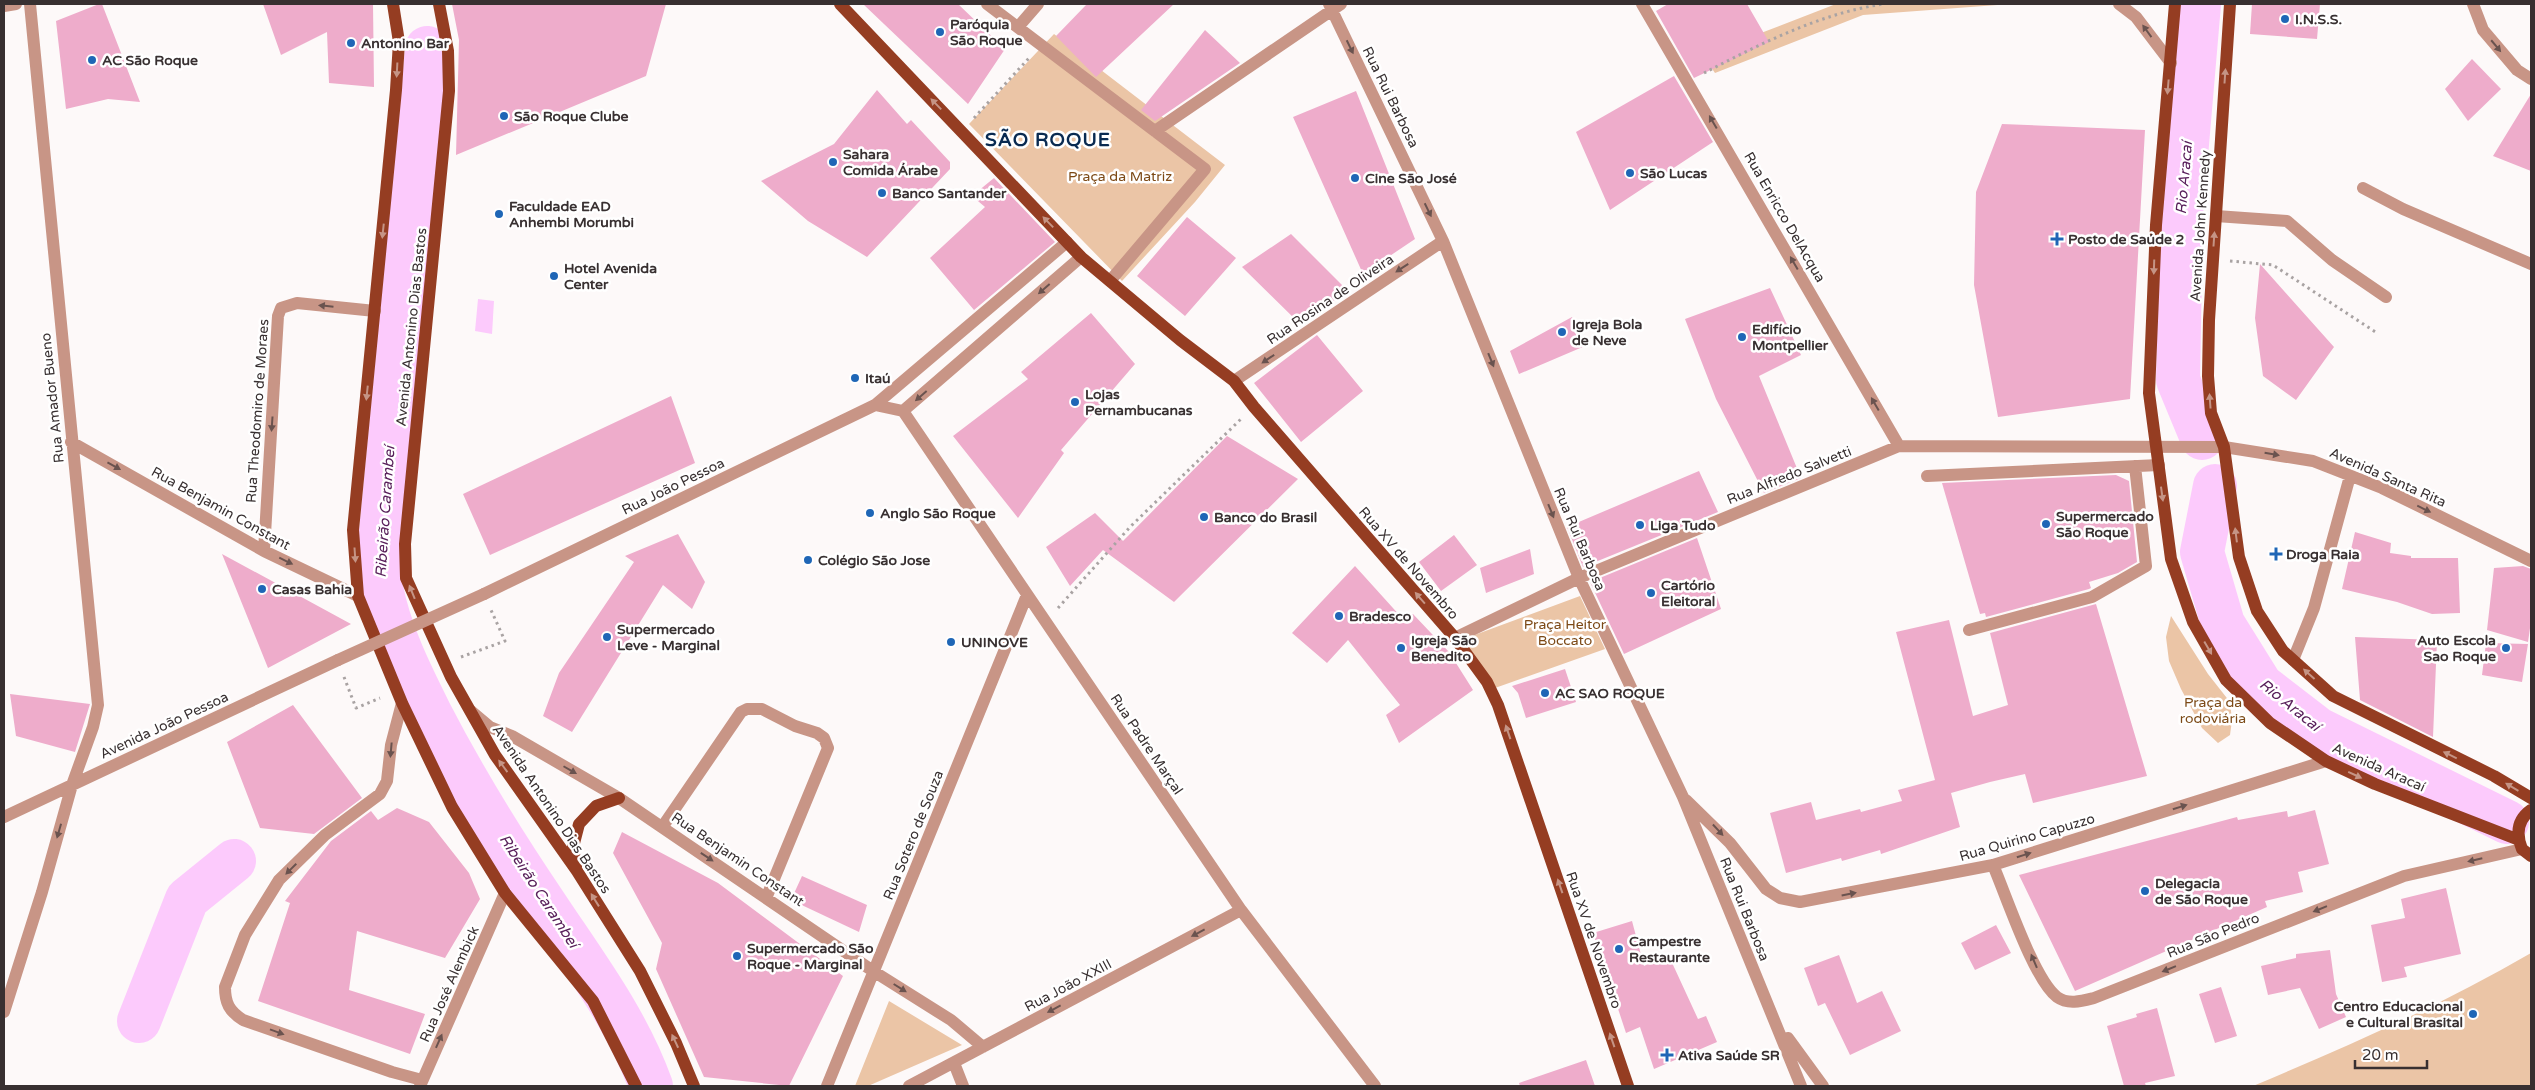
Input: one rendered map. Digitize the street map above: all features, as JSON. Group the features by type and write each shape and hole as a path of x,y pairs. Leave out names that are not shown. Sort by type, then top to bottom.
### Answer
{"main road":[{"path":"393,4 398,42 396,90 353,530 358,596 399,697 452,808 505,893 593,1002 636,1086"},
{"name":"Avenida Antonino Dias Bastos","path":"439,4 448,51 449,91 405,544 406,578 444,663 495,755 577,872 640,971 676,1042 694,1086"},
{"name":"Rua XV de Novembro","path":"840,4 1081,257 1180,340 1234,381 1254,407 1455,638 1487,682 1498,705 1628,1086"},
{"path":"2163,446 2149,393 2156,226 2175,4"},
{"name":"Avenida John Kennedy","path":"2219,447 2211,413 2208,376 2213,259 2230,4"},
{"name":"Avenida Aracaí","path":"2163,446 2159,464 2171,559 2193,622 2226,680 2270,722 2326,761 2524,848"},
{"path":"2219,447 2239,557 2257,612 2283,651 2333,696 2494,776 2531,798"},
{"path":"577,872 573,847 579,824 596,806 619,798"},
{"path":"2524,848 2518,830 2521,821 2531,810"}],"street":[{"path":"4,6 16,4"},
{"name":"Rua Amador Bueno","path":"4,1012 42,892 72,784 93,727 98,705 30,4"},
{"path":"987,4 1205,169 1110,281"},
{"path":"1018,27 1038,4"},
{"name":"Rua Enricco DelAcqua","path":"1642,4 1899,446"},
{"path":"2119,4 2136,17 2170,63"},
{"path":"2473,4 2483,30 2517,70 2531,79"},
{"path":"1155,131 1334,6"},
{"name":"Rua Rui Barbosa","path":"1334,6 1443,241 1579,578 1682,797 1801,1086"},
{"path":"2364,188 2403,209 2531,264"},
{"path":"2216,216 2287,222 2332,260 2386,297"},
{"name":"Rua Rosina de Oliveira","path":"1234,381 1443,241"},
{"name":"Rua João Pessoa","path":"338,660 484,594 875,405 1067,242"},
{"path":"875,405 903,411 1081,257"},
{"name":"Rua Theodomiro de Moraes","path":"264,551 278,316 281,308 297,303 375,311"},
{"name":"Rua Padre Marçal","path":"903,411 1241,910 1375,1086"},
{"name":"Rua Benjamin Constant","path":"71,442 264,551 358,596"},
{"name":"Rua Alfredo Salvetti","path":"1455,638 1579,578 1899,446 2163,446"},
{"name":"Avenida Santa Rita","path":"2163,446 2219,447 2313,461 2382,488 2531,561"},
{"path":"1927,476 2159,464"},
{"path":"1969,630 2092,597 2146,566 2135,466"},
{"path":"2293,660 2314,608 2350,476"},
{"name":"Rua Sotero de Souza","path":"827,1086 1027,594"},
{"name":"Avenida João Pessoa","path":"4,817 338,660"},
{"path":"399,697 387,781 380,794 367,806 325,835 279,880 244,935 224,986 224,994 227,1006 243,1020 421,1083"},
{"name":"Rua Benjamin Constant","path":"469,709 490,726 512,736 619,798 663,826 873,971 952,1020 983,1046"},
{"path":"663,826 741,712 747,709 762,709 795,726 817,733 824,738 828,748 767,896"},
{"name":"Rua Quirino Capuzzo","path":"1682,797 1730,843 1766,889 1780,898 1800,902 1993,865 2326,761"},
{"name":"Rua São Pedro","path":"1993,865 2042,981 2058,998 2072,1003 2094,998 2404,876 2524,848"},
{"name":"Rua José Alembick","path":"421,1083 505,893"},
{"name":"Rua João XXIII","path":"909,1086 1241,910"},
{"path":"1774,1020 1823,1086"},
{"path":"954,1063 963,1086"}],"path":[{"path":"1688,81 1811,24 1856,8 1884,4"},
{"path":"962,132 1042,45"},
{"path":"2213,259 2272,265 2377,332"},
{"path":"1046,622 1130,527 1254,407"},
{"path":"444,663 505,641 484,594"},
{"path":"338,660 356,708 399,697"}],"green space":[{"path":"1836,4 2011,4 1863,15 1715,73 1708,63 1761,33"},
{"name":"Praça da Matriz","path":"1054,34 1225,165 1195,202 1122,281 969,124"},
{"name":"Praça Heitor Boccato","path":"1580,596 1605,649 1495,688 1461,640"},
{"name":"Praça da rodoviária","path":"2171,616 2208,674 2230,702 2232,720 2230,735 2218,743 2202,728 2181,689 2169,661 2166,637"},
{"name":"Centro Educacional e Cultural Brasital","path":"2531,953 2531,1086 2253,1086 2429,1007"},
{"path":"889,1001 962,1045 868,1086 855,1086"}],"shaded area":[{"path":"478,299 494,301 492,334 475,331"}],"building":[{"name":"AC São Roque","path":"102,4 140,102 108,99 66,109 56,21"},
{"name":"Antonino Bar","path":"263,4 373,4 374,87 329,83 327,32 281,55"},
{"name":"São Roque Clube","path":"452,4 666,4 646,76 456,155 459,40"},
{"name":"Paróquia São Roque","path":"863,4 958,4 1005,49 968,104"},
{"path":"1087,4 1174,4 1096,77 1056,36"},
{"path":"1668,4 1747,4 1769,42 1694,78 1656,11"},
{"name":"I.N.S.S.","path":"2252,4 2320,4 2317,39 2250,34"},
{"path":"1205,30 1240,63 1155,121 1141,110"},
{"path":"2472,59 2501,89 2468,121 2445,89"},
{"name":"São Lucas","path":"1674,76 1713,142 1610,210 1576,132"},
{"path":"877,90 907,124 911,120 950,162 950,169 867,257 808,221 761,181 834,144"},
{"name":"Cine São José","path":"1356,91 1415,239 1363,274 1293,117"},
{"path":"2531,94 2531,171 2493,156"},
{"name":"Posto de Saúde 2","path":"2002,124 2145,130 2130,399 1998,417 1974,285 1976,192"},
{"path":"994,178 1055,242 974,310 930,258 985,207 972,196"},
{"path":"1187,217 1236,258 1185,316 1137,276"},
{"path":"1291,234 1348,291 1300,324 1242,267"},
{"path":"2260,264 2334,347 2296,400 2263,376 2255,318"},
{"name":"Edifício Montpellier","path":"1770,288 1801,355 1759,376 1801,478 1764,493 1716,399 1685,319"},
{"path":"1091,313 1135,364 1061,450 1064,453 1018,518 953,436 1028,379 1021,372"},
{"name":"Igreja Bola de Neve","path":"1572,317 1585,346 1519,374 1510,351"},
{"path":"1317,335 1363,391 1301,442 1254,383"},
{"path":"671,396 695,463 490,555 463,494"},
{"name":"Banco do Brasil","path":"1227,436 1298,479 1174,602 1103,550 1070,586 1046,547 1095,513 1123,541"},
{"name":"Liga Tudo","path":"1699,471 1718,512 1583,567 1567,527"},
{"name":"Supermercado São Roque","path":"2116,475 2129,481 2137,562 2118,573 2089,582 2091,588 2089,589 1986,617 1985,613 1980,614 1942,483"},
{"path":"2355,532 2391,543 2390,553 2411,556 2411,558 2458,558 2460,613 2432,614 2397,602 2342,589"},
{"name":"Supermercado Leve - Marginal","path":"678,534 705,582 692,609 663,585 572,732 543,716 559,673 634,562 625,556"},
{"path":"1454,535 1477,565 1441,591 1419,562"},
{"name":"Cartório Eleitoral","path":"1697,538 1721,609 1624,654 1590,582"},
{"path":"1530,549 1534,574 1486,593 1480,568"},
{"name":"Casas Bahia","path":"222,554 351,624 268,668"},
{"path":"1355,566 1402,618 1406,614 1413,614 1449,652 1473,690 1399,743 1386,715 1400,705 1348,640 1327,663 1292,633"},
{"name":"Auto Escola Sao Roque","path":"2523,566 2531,569 2531,621 2528,642 2487,630 2494,568"},
{"path":"2096,604 2147,776 2033,803 2025,774 1990,782 1951,793 1960,827 1881,854 1880,850 1842,861 1841,858 1786,873 1770,813 1811,802 1816,820 1860,809 1861,812 1902,801 1898,790 1935,780 1896,632 1949,620 1973,716 2008,705 1990,633"},
{"path":"2355,637 2437,640 2433,737 2360,700"},
{"path":"2486,643 2528,644 2522,682 2482,675"},
{"name":"AC SAO ROQUE","path":"1565,669 1576,702 1526,718 1518,693 1512,686"},
{"path":"10,694 90,704 75,752 16,736"},
{"path":"293,705 362,798 314,834 260,828 227,742"},
{"path":"397,808 429,822 469,873 480,899 445,958 357,931 349,990 425,1014 410,1054 258,1001 290,903 285,901 331,841 371,811 378,820"},
{"name":"Delegacia de São Roque","path":"2315,810 2329,864 2298,872 2303,892 2265,901 2267,907 2075,991 2019,875 2237,817 2238,820 2287,811 2288,817"},
{"name":"Supermercado São Roque - Marginal","path":"622,832 718,883 843,976 789,1086 704,1077 656,969 662,943 613,853"},
{"path":"802,876 867,905 859,932 791,900"},
{"path":"2446,888 2461,954 2404,967 2407,977 2382,982 2371,925 2405,918 2401,899"},
{"path":"1632,921 1644,966 1668,954 1698,1019 1706,1016 1717,1042 1654,1069 1640,1027 1626,1033 1593,933"},
{"path":"1996,925 2011,953 1975,970 1961,943"},
{"path":"2330,950 2336,994 2346,1017 2319,1029 2300,988 2268,995 2261,966 2296,958 2296,954"},
{"path":"1839,955 1857,1003 1882,991 1901,1031 1850,1055 1825,1003 1818,1006 1804,968"},
{"path":"2221,987 2237,1036 2215,1043 2199,994"},
{"path":"2157,1008 2175,1076 2145,1083 2146,1086 2124,1086 2107,1026 2137,1017 2136,1014"},
{"path":"1586,1060 1595,1086 1520,1086 1519,1083"}],"waterway":[{"name":"Rio Aracaí","path":"2199,4 2181,214 2178,380 2202,438"},
{"name":"Ribeirão Carambeí","path":"427,48 380,541 379,570 381,587 389,620 401,651 422,698 443,738 499,834 604,992 630,1038 651,1086"},
{"name":"Rio Aracaí","path":"2215,486 2202,552 2223,624 2261,685 2318,729 2507,822"},
{"path":"139,1021 187,899 234,861"}],"place":[{"name":"I.N.S.S.","path":"2285,19"},
{"name":"Paróquia São Roque","path":"940,32"},
{"name":"Antonino Bar","path":"351,43"},
{"name":"AC São Roque","path":"92,60"},
{"name":"São Roque Clube","path":"504,116"},
{"name":"Sahara Comida Árabe","path":"833,162"},
{"name":"São Lucas","path":"1630,173"},
{"name":"Cine São José","path":"1355,178"},
{"name":"Banco Santander","path":"882,193"},
{"name":"Faculdade EAD Anhembi Morumbi","path":"499,214"},
{"name":"Posto de Saúde 2","path":"2057,239"},
{"name":"Hotel Avenida Center","path":"554,276"},
{"name":"Igreja Bola de Neve","path":"1562,332"},
{"name":"Edifício Montpellier","path":"1742,337"},
{"name":"Itaú","path":"855,378"},
{"name":"Lojas Pernambucanas","path":"1075,402"},
{"name":"Anglo São Roque","path":"870,513"},
{"name":"Banco do Brasil","path":"1204,517"},
{"name":"Supermercado São Roque","path":"2046,524"},
{"name":"Liga Tudo","path":"1640,525"},
{"name":"Droga Raia","path":"2276,554"},
{"name":"Colégio São Jose","path":"808,560"},
{"name":"Casas Bahia","path":"262,589"},
{"name":"Cartório Eleitoral","path":"1651,593"},
{"name":"Bradesco","path":"1339,616"},
{"name":"Supermercado Leve - Marginal","path":"607,637"},
{"name":"UNINOVE","path":"951,642"},
{"name":"Igreja São Benedito","path":"1401,648"},
{"name":"Auto Escola Sao Roque","path":"2506,648"},
{"name":"AC SAO ROQUE","path":"1545,693"},
{"name":"Delegacia de São Roque","path":"2145,891"},
{"name":"Campestre Restaurante","path":"1619,949"},
{"name":"Supermercado São Roque - Marginal","path":"737,956"},
{"name":"Centro Educacional e Cultural Brasital","path":"2473,1014"},
{"name":"Ativa Saúde SR","path":"1667,1055"}],"district":[{"name":"SÃO ROQUE","path":"1048,139"}]}
